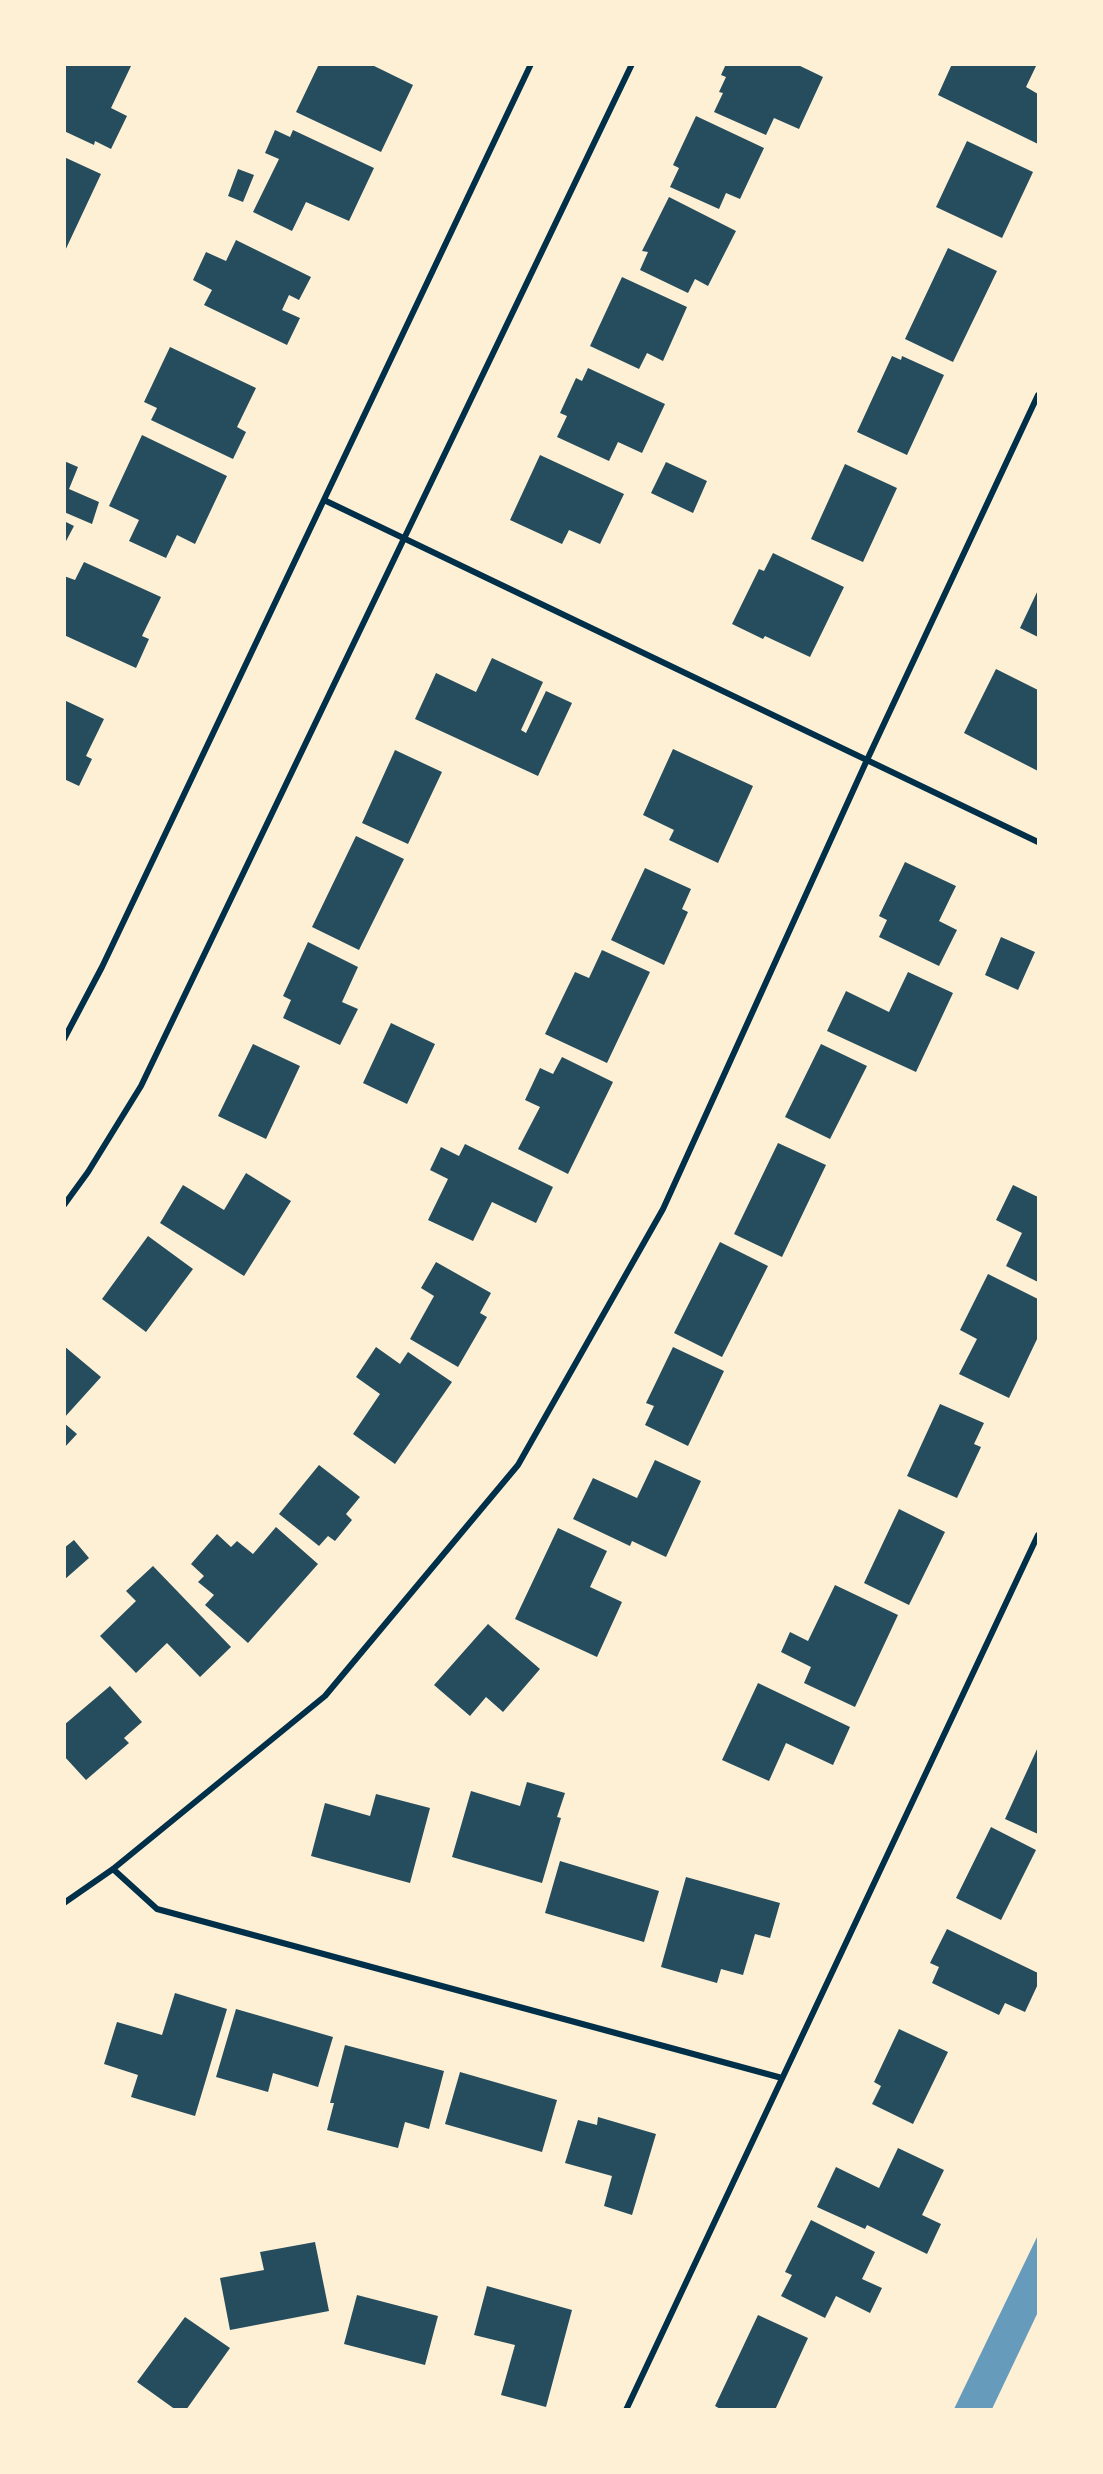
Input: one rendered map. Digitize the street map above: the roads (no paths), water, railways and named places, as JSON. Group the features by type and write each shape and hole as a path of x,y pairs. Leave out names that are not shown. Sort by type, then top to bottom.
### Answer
{"street":[{"path":"64,1039 102,967 531,64"},
{"path":"64,1205 88,1172 141,1086 632,64"},
{"path":"64,1903 113,1869 325,1696 518,1465 663,1209 867,760 1038,395"},
{"path":"324,500 1038,842"},
{"path":"626,2409 1038,1535"},
{"path":"113,1869 157,1909 782,2078"}],"water":[{"path":"1038,2235 1038,2312 992,2409 954,2409"}]}
